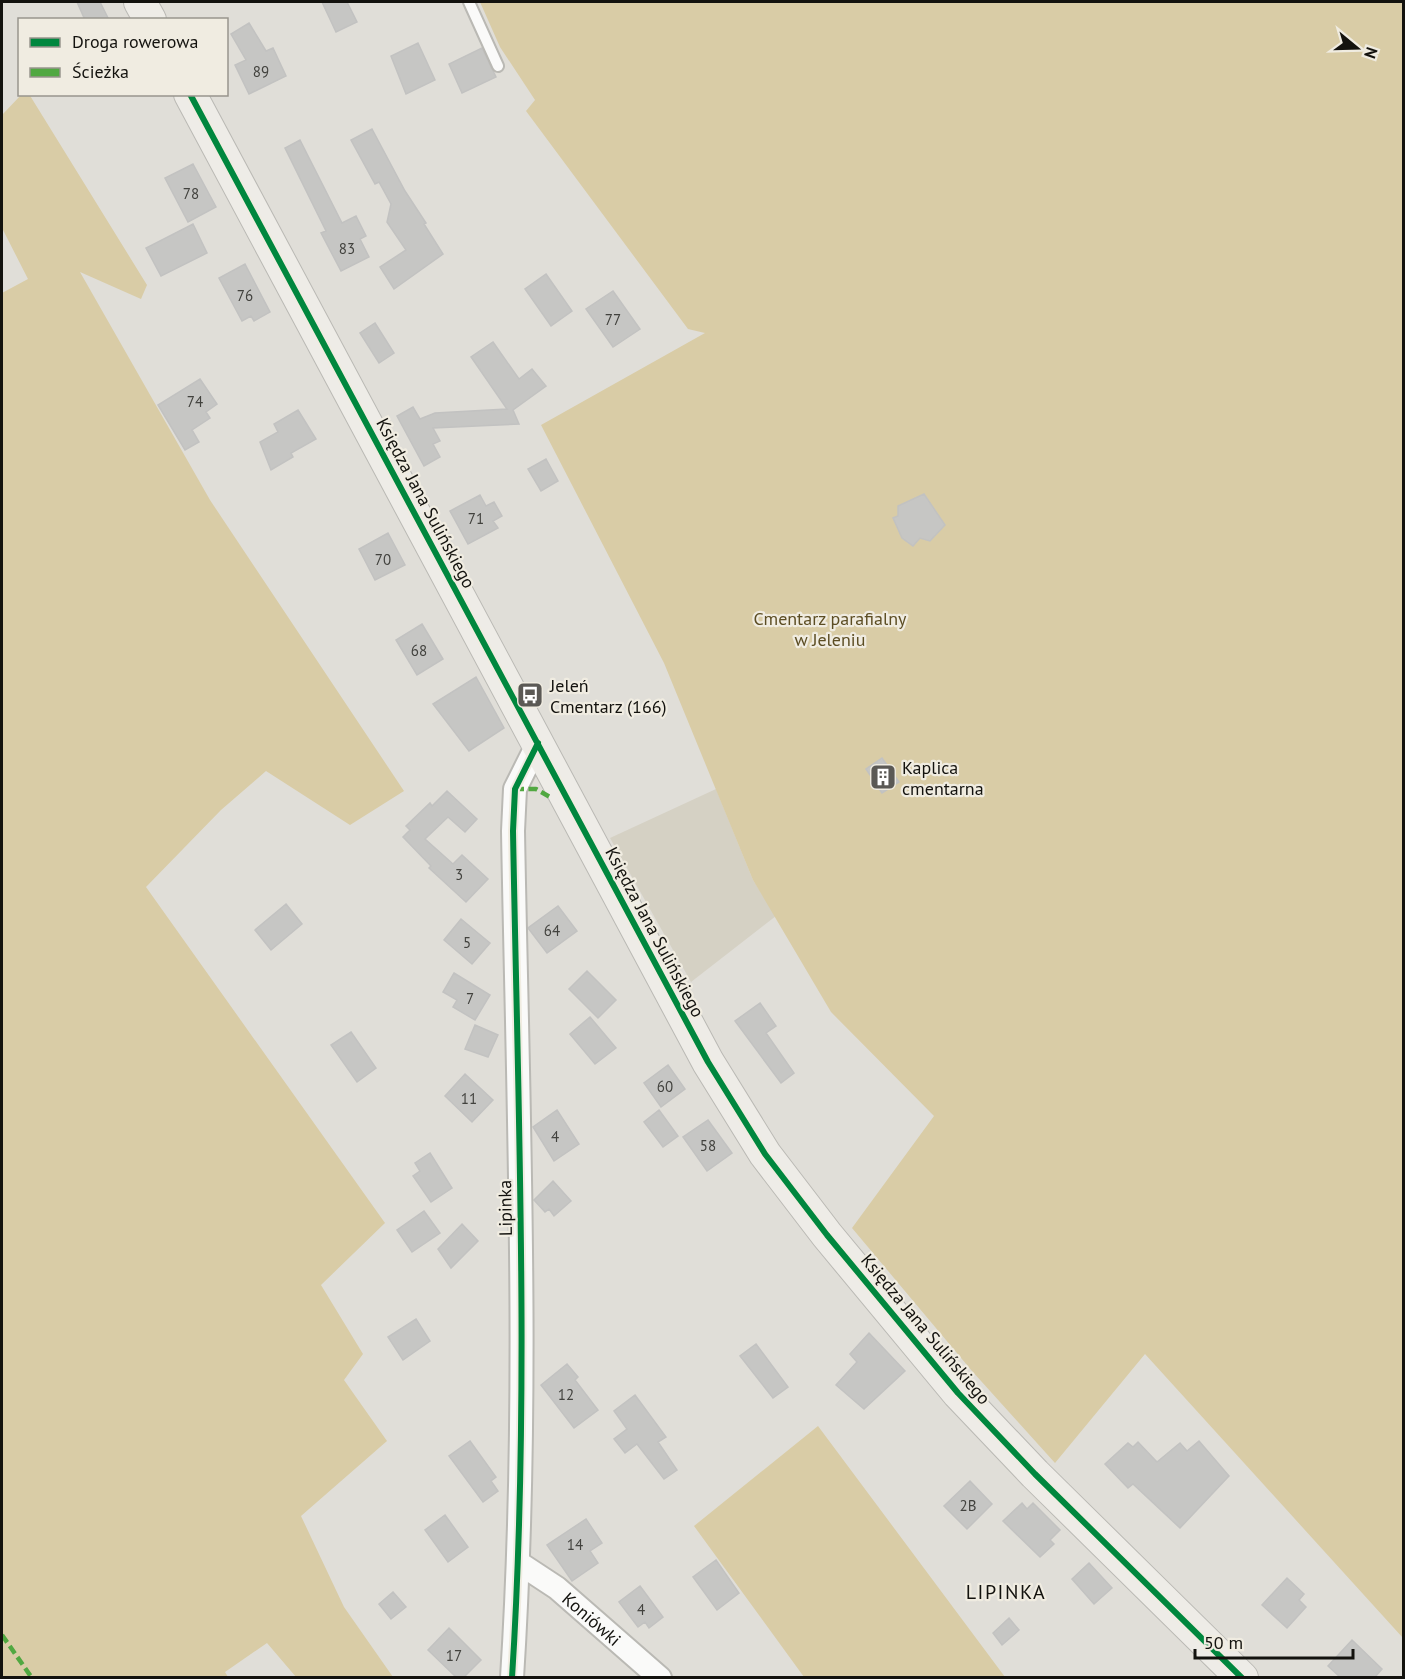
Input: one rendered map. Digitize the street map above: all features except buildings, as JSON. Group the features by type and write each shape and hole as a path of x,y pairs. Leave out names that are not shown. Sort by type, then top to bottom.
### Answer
{"street":[{"path":"140,2 149,18"},
{"name":"Księdza Jana Sulińskiego","path":"191,96 708,1062 765,1154 827,1235 958,1393 1035,1474 1242,1677"},
{"name":"Lipinka","path":"512,1677 519,1563 523,1389 513,831 515,789 538,743"},
{"name":"Koniówki","path":"519,1563 557,1588 660,1677"}],"lane":[{"path":"469,2 498,66"}],"shaded area":[{"path":"716,789 753,880 776,916 691,982 610,838"}],"green space":[{"name":"Cmentarz parafialny w Jeleniu","path":"480,2 1403,2 1403,1638 1145,1354 1055,1463 972,1371 852,1228 934,1116 831,1012 753,880 664,663 541,425 705,333 688,329 526,111 535,100 500,47"},
{"path":"20,96 30,96 147,285 141,299 80,272 210,500 404,791 350,825 266,771 221,810 146,887 385,1223 321,1285 363,1354 344,1380 387,1441 301,1516 344,1607 393,1677 296,1677 267,1643 225,1672 228,1677 2,1677 2,293 28,279 2,228 2,115"},
{"path":"818,1426 1005,1677 804,1677 694,1526"}],"marked path":[{"path":"515,789 536,789 550,797"},
{"path":"2,1635 32,1678"}],"cycle path":[{"path":"191,96 708,1062 765,1154 827,1235 958,1393 1035,1474 1242,1678"},
{"path":"512,1678 522,1360 513,831 515,789 538,743"}],"place":[{"name":"Jeleń Cmentarz (166)","path":"530,695"},
{"name":"Kaplica cmentarna","path":"883,777"}],"district":[{"name":"LIPINKA","path":"1006,1592"}]}
